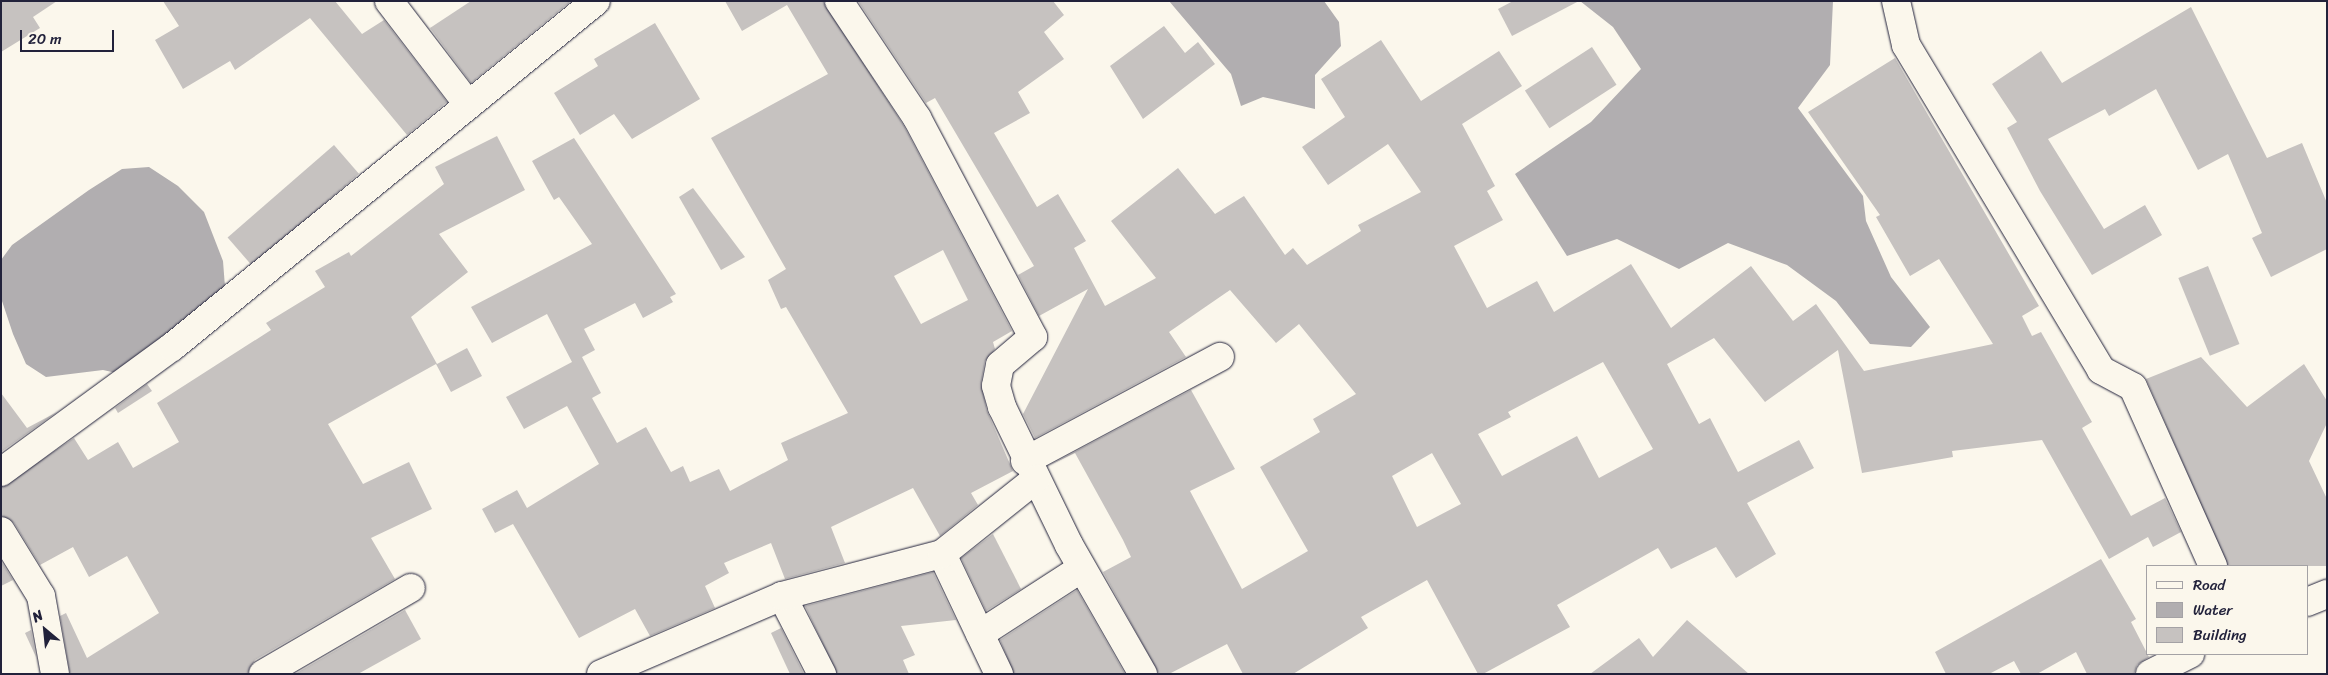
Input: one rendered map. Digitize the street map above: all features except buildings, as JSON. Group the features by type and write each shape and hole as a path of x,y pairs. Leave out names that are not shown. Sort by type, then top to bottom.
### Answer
{"street":[{"path":"389,1 467,103"},
{"path":"1,472 172,347 467,103 596,1"},
{"path":"839,1 917,118 1033,337 1000,365 996,386 1030,470 1082,568 1143,674"},
{"path":"1896,1 1906,45 2101,370 2133,387 2213,565"},
{"path":"601,674 782,596 942,554 1030,470 1220,358"},
{"path":"1,531 41,596 55,674"},
{"path":"942,554 999,674"},
{"path":"980,634 1082,568"},
{"path":"262,674 411,588"},
{"path":"2308,602 2327,594"},
{"path":"782,596 822,674"},
{"path":"2150,674 2188,655"}],"water":[{"path":"1169,1 1324,1 1339,22 1341,46 1315,75 1315,109 1263,97 1241,106 1231,74"},
{"path":"1580,1 1833,1 1830,65 1798,108 1863,196 1866,221 1891,277 1930,327 1911,347 1870,344 1836,301 1787,265 1728,243 1679,269 1617,239 1567,256 1515,174 1591,122 1641,69 1613,27"},
{"path":"149,167 178,186 204,212 223,261 225,287 121,374 103,370 46,377 26,364 13,334 1,298 1,260 12,245 122,169"}]}
